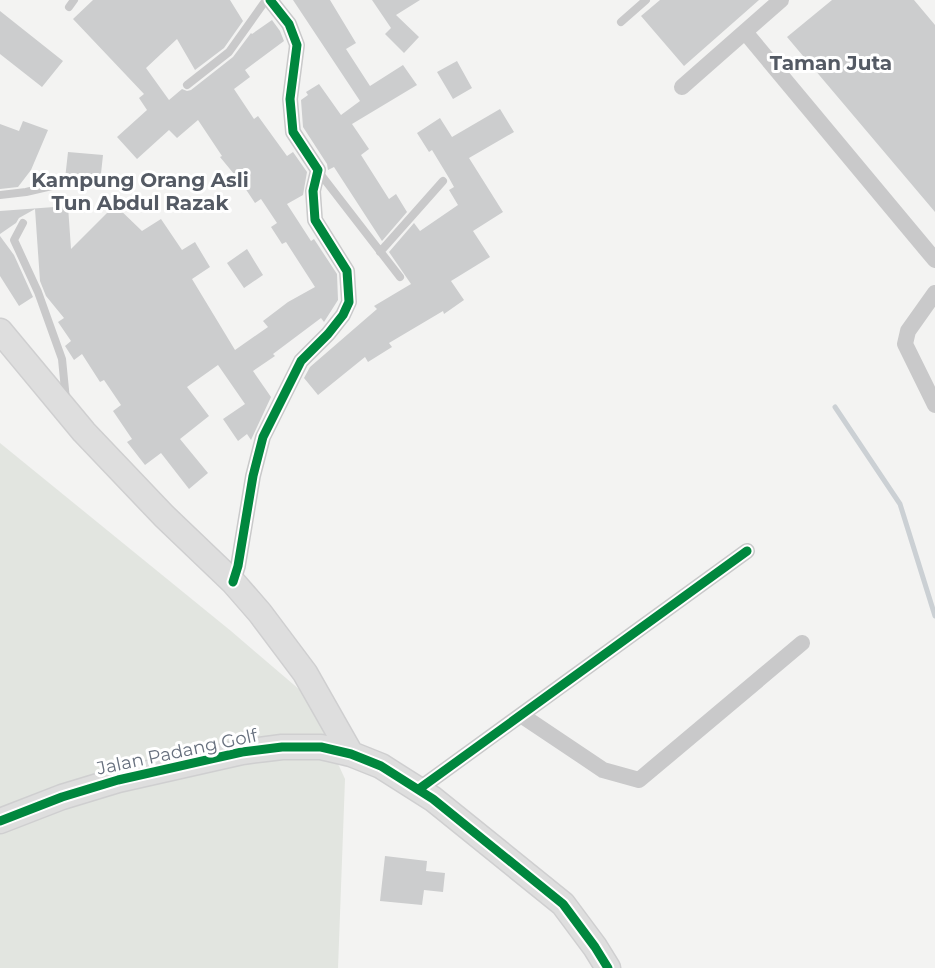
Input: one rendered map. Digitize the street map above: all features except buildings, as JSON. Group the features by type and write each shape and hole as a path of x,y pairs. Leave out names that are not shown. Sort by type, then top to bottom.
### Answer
{"street":[{"path":"233,582 238,566 253,476 263,437 301,362 328,334 350,302 347,271 315,220 313,192 318,170 293,132 290,99 297,45 289,24 268,0"},
{"path":"682,87 781,0"},
{"path":"745,32 935,261"},
{"path":"935,293 908,331 906,344 935,405"},
{"path":"0,331 67,412 156,508 233,582 260,613 305,673 351,754"},
{"path":"419,789 747,551"},
{"path":"521,715 603,770 639,780 802,643"},
{"name":"Jalan Padang Golf","path":"0,821 62,797 118,780 242,752 282,747 321,747 351,754 381,766 419,789 563,904 608,968"}],"lane":[{"path":"188,86 229,52 268,0"},
{"path":"621,22 646,0"},
{"path":"318,170 400,278"},
{"path":"380,252 443,181"},
{"path":"0,195 56,185"},
{"path":"23,223 14,240 38,292 62,359 67,412"}],"shaded area":[{"path":"0,443 231,631 307,696 345,779 338,968 0,968"}],"waterway":[{"path":"835,407 900,504 935,616"}],"cycle path":[{"path":"233,582 238,566 253,476 263,437 301,361 328,334 343,315 349,302 347,271 315,220 313,191 318,170 293,132 290,99 297,45 289,24 270,0"},
{"path":"419,789 747,551"},
{"path":"0,821 62,797 118,780 242,752 282,747 321,747 351,754 381,766 433,799 563,904 608,968"}],"district":[{"name":"Taman Juta","path":"831,63"},
{"name":"Kampung Orang Asli Tun Abdul Razak","path":"140,192"}]}
